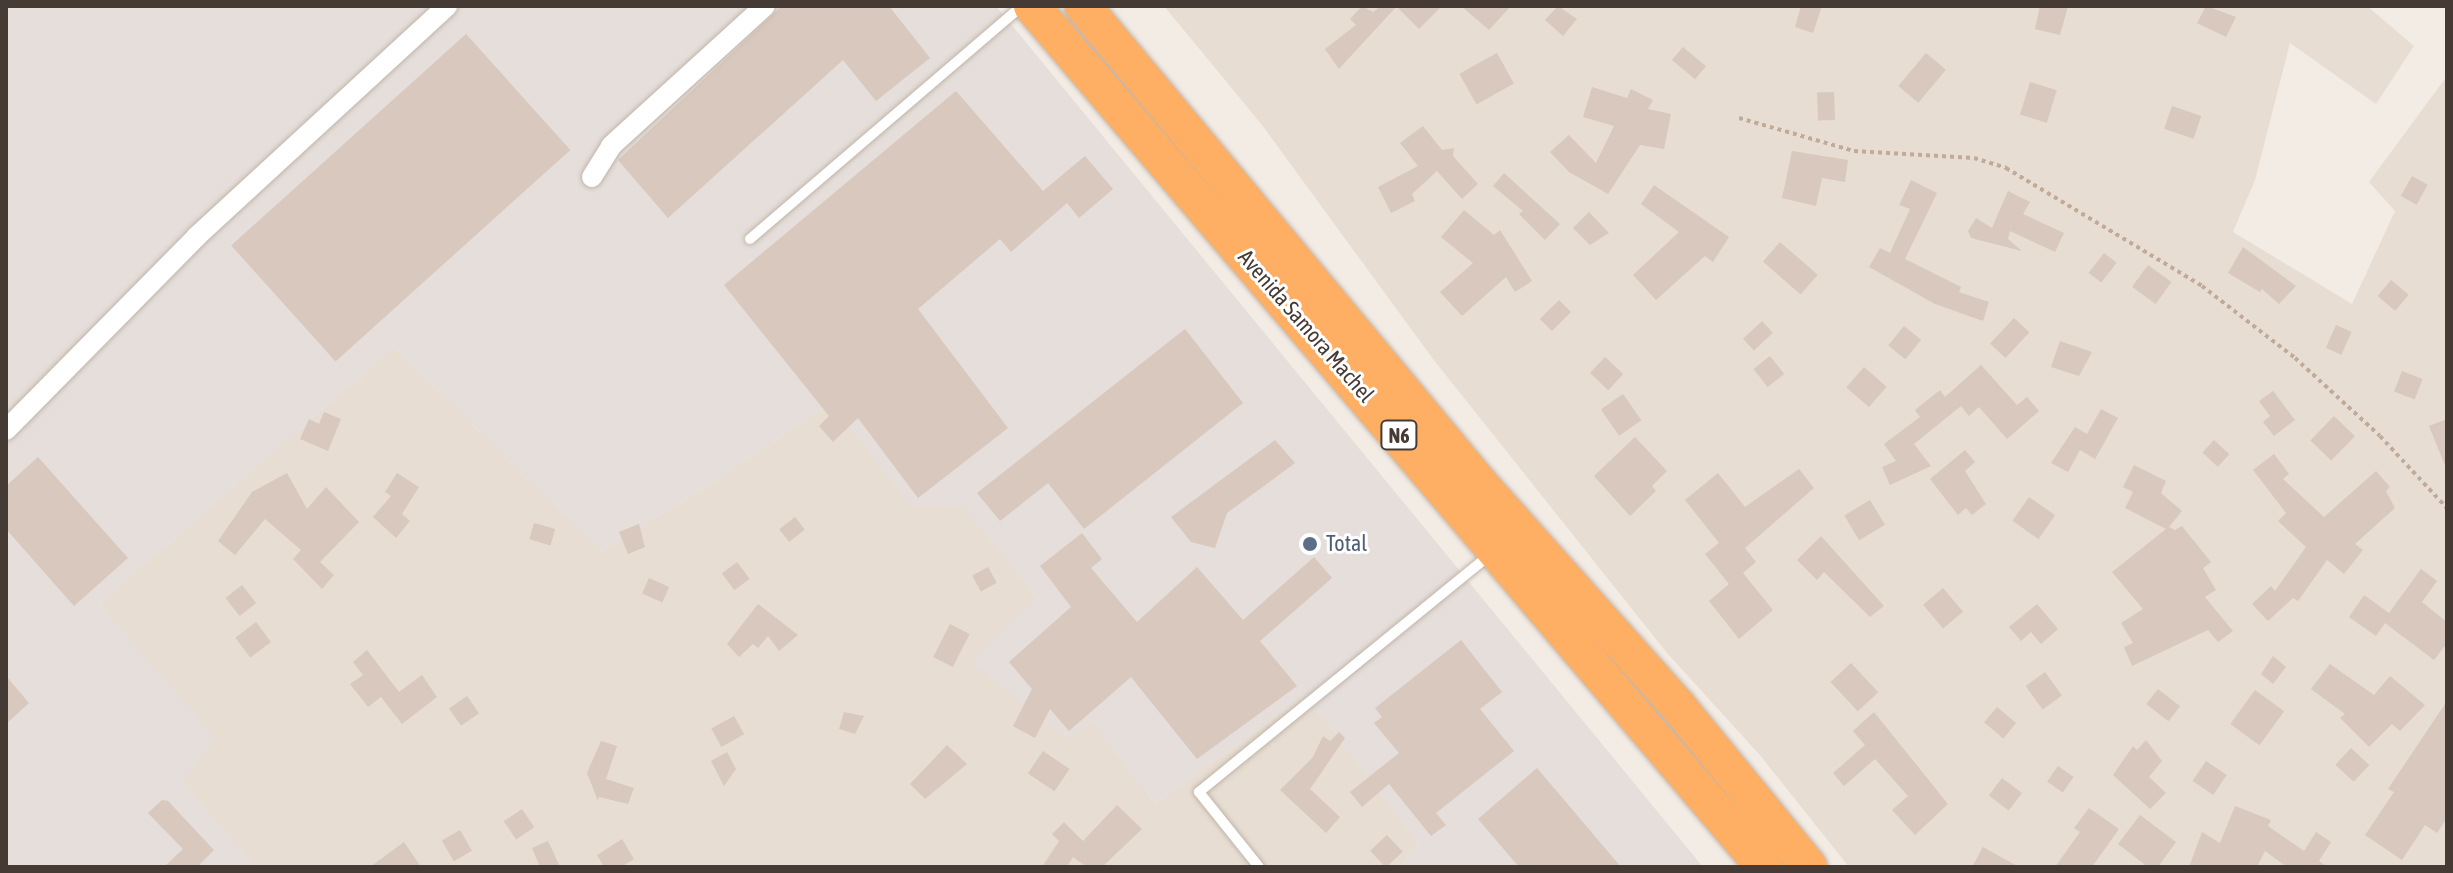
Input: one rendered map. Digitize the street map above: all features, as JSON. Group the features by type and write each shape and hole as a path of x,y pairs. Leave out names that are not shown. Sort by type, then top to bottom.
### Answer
{"highway":[{"name":"Avenida Samora Machel","path":"1032,6 1764,867"},
{"name":"Avenida Samora Machel","path":"1083,6 1480,484 1677,705 1809,867"}],"street":[{"path":"6,430 197,236 447,6"},
{"path":"592,177 611,146 765,6"}],"lane":[{"path":"750,239 1022,6"},
{"path":"1259,867 1199,792 1496,549"}],"path":[{"path":"1739,118 1854,151 1974,158 2006,168 2202,286 2295,358 2380,436 2447,508"}],"shaded area":[{"path":"6,6 996,6 1703,867 1400,867 1418,843 1306,695 1155,804 1092,722 1068,740 971,662 1036,597 964,506 909,505 830,403 711,485 602,551 394,348 100,603 216,738 183,782 256,867 6,867"},
{"path":"1164,6 2367,6 2414,46 2376,104 2290,43 2255,180 2233,232 2352,304 2395,211 2369,182 2447,76 2447,867 1849,867 1759,754 1667,653 1433,359 1262,125"},
{"path":"394,348 602,551 711,485 830,403 964,506 1036,597 1067,740 1092,722 1155,804 1306,695 1418,843 1400,867 256,867 183,782 100,603"}],"building":[{"path":"782,6 889,6 930,58 876,101 843,60 668,218 618,160"},
{"path":"1362,6 1373,12 1381,6 1396,7 1339,69 1325,49 1356,25 1350,19"},
{"path":"1396,6 1442,6 1419,29"},
{"path":"1461,6 1511,6 1489,30"},
{"path":"1558,6 1577,19 1563,36 1545,20"},
{"path":"1801,6 1822,6 1813,33 1795,27"},
{"path":"2040,6 2068,6 2060,35 2035,29"},
{"path":"2206,6 2236,17 2226,37 2197,23"},
{"path":"466,34 570,150 336,361 231,245"},
{"path":"1683,47 1706,66 1695,79 1672,60"},
{"path":"1497,53 1514,84 1476,104 1459,74"},
{"path":"1926,53 1946,70 1918,103 1898,86"},
{"path":"2030,82 2057,90 2047,123 2020,115"},
{"path":"1592,87 1627,98 1631,89 1653,100 1648,109 1671,114 1664,149 1640,145 1608,194 1569,172 1550,152 1569,135 1596,163 1614,126 1583,117"},
{"path":"956,91 1043,191 1085,156 1113,189 1079,218 1067,203 1011,252 1000,239 918,309 1008,428 918,498 858,418 833,442 819,426 829,416 724,285"},
{"path":"1834,92 1835,120 1818,121 1817,93"},
{"path":"2172,106 2201,116 2193,139 2164,129"},
{"path":"1423,126 1442,150 1454,148 1453,156 1478,184 1462,199 1437,171 1412,194 1415,201 1391,213 1378,187 1418,166 1400,143"},
{"path":"1792,151 1848,160 1845,182 1822,178 1816,206 1782,198"},
{"path":"1504,173 1560,224 1545,240 1519,214 1523,211 1493,186"},
{"path":"2412,176 2428,185 2417,205 2401,196"},
{"path":"1911,180 1937,193 1905,259 1961,287 1959,292 1989,302 1983,321 1935,304 1869,267 1880,248 1890,253 1910,209 1899,205"},
{"path":"1654,185 1729,237 1713,262 1705,256 1656,300 1633,275 1679,232 1641,204"},
{"path":"2008,191 2030,202 2023,214 2064,233 2055,252 2010,231 2008,239 2022,251 1971,238 1968,231 1976,218 1992,228"},
{"path":"1464,210 1494,235 1500,230 1532,281 1515,292 1506,277 1462,316 1440,292 1473,263 1441,237"},
{"path":"1589,212 1609,233 1590,245 1573,228"},
{"path":"1780,242 1818,275 1801,294 1763,262"},
{"path":"2243,247 2296,286 2279,304 2262,289 2260,292 2228,273"},
{"path":"2104,253 2117,263 2101,283 2089,273"},
{"path":"2148,265 2171,282 2156,304 2132,287"},
{"path":"2391,280 2409,295 2395,311 2378,296"},
{"path":"1559,300 1571,312 1552,331 1540,319"},
{"path":"2014,318 2029,332 2005,358 1990,344"},
{"path":"1762,321 1773,333 1754,350 1743,339"},
{"path":"2336,325 2352,332 2341,355 2326,348"},
{"path":"1904,326 1921,340 1905,359 1888,345"},
{"path":"1185,329 1243,403 1084,529 1048,483 1000,521 977,493"},
{"path":"2060,341 2092,352 2079,376 2051,367"},
{"path":"1770,356 1784,374 1768,387 1753,369"},
{"path":"1605,357 1623,374 1608,390 1590,373"},
{"path":"1981,365 2017,405 2027,397 2039,411 2007,439 1979,407 1969,416 1961,406 1914,444 1931,466 1890,485 1882,467 1896,461 1884,444 1920,417 1915,410 1940,390 1945,397"},
{"path":"1864,367 1887,387 1869,407 1846,387"},
{"path":"2402,371 2423,379 2415,399 2394,392"},
{"path":"2273,391 2295,420 2274,436 2263,422 2270,416 2259,401"},
{"path":"1623,394 1641,420 1619,436 1601,409"},
{"path":"2101,409 2118,418 2095,459 2080,450 2068,472 2051,463 2075,427 2087,434"},
{"path":"324,412 341,419 328,451 300,439 309,419 319,424"},
{"path":"2334,416 2355,436 2331,461 2310,440"},
{"path":"2447,419 2447,468 2446,468 2429,426"},
{"path":"1635,437 1667,471 1652,486 1656,491 1630,516 1594,476"},
{"path":"1275,440 1295,463 1227,513 1215,548 1191,542 1171,517"},
{"path":"2214,440 2229,454 2218,467 2202,452"},
{"path":"1965,450 1975,462 1965,471 1986,504 1972,515 1966,508 1958,515 1930,479"},
{"path":"2274,454 2289,474 2283,479 2324,517 2376,471 2390,487 2386,491 2395,508 2355,544 2363,550 2344,574 2327,560 2298,601 2293,598 2268,621 2252,604 2271,586 2275,591 2306,547 2278,521 2286,513 2253,470"},
{"path":"38,457 128,558 74,606 6,529 6,486"},
{"path":"2134,465 2166,481 2161,493 2182,511 2169,527 2175,530 2182,526 2211,562 2203,568 2216,590 2205,597 2233,631 2218,642 2208,630 2132,666 2124,647 2133,643 2121,623 2143,609 2112,572 2166,529 2125,508 2133,492 2123,487"},
{"path":"1799,469 1814,488 1745,548 1756,562 1743,573 1773,610 1739,639 1709,601 1729,584 1705,554 1719,543 1685,500 1718,473 1745,507"},
{"path":"287,473 307,509 326,487 359,522 320,562 334,575 322,589 293,559 301,550 265,519 235,555 218,541 252,492"},
{"path":"397,473 419,487 402,514 410,521 396,538 373,517 391,496 385,492"},
{"path":"2029,497 2055,515 2039,539 2012,521"},
{"path":"1870,500 1885,525 1859,540 1844,515"},
{"path":"795,517 805,530 789,542 779,529"},
{"path":"534,523 555,529 550,545 529,539"},
{"path":"639,524 645,547 628,554 619,532"},
{"path":"1082,533 1102,559 1091,568 1137,622 1197,567 1243,620 1314,557 1332,578 1260,641 1297,686 1197,759 1131,677 1069,731 1050,709 1035,738 1013,726 1032,689 1009,662 1071,607 1040,566"},
{"path":"1821,536 1884,606 1870,617 1824,572 1817,580 1797,560"},
{"path":"737,562 750,579 734,590 722,573"},
{"path":"988,567 997,583 981,591 972,576"},
{"path":"2421,569 2437,581 2422,602 2447,622 2447,643 2434,660 2385,623 2376,636 2349,617 2364,595 2389,613"},
{"path":"649,578 669,587 662,602 642,594"},
{"path":"242,585 256,603 240,616 225,598"},
{"path":"1943,588 1963,612 1943,628 1923,605"},
{"path":"758,604 798,635 779,651 768,636 758,648 753,644 739,657 727,644"},
{"path":"2037,604 2058,629 2041,644 2031,632 2021,641 2009,627"},
{"path":"256,622 271,642 250,658 235,638"},
{"path":"950,624 970,634 953,667 933,657"},
{"path":"1461,640 1502,692 1480,709 1514,751 1436,813 1446,825 1431,836 1389,784 1362,807 1350,792 1399,753 1374,723 1382,717 1375,708"},
{"path":"367,650 399,692 422,675 437,697 402,724 381,697 368,707 350,684 363,675 353,662"},
{"path":"2273,656 2286,667 2273,684 2261,674"},
{"path":"1851,663 1878,692 1858,711 1831,682"},
{"path":"2330,664 2374,695 2390,676 2425,705 2400,731 2392,724 2369,747 2340,718 2345,714 2311,689"},
{"path":"2045,672 2062,695 2043,710 2026,686"},
{"path":"6,676 29,703 6,724"},
{"path":"2158,689 2180,706 2168,721 2146,704"},
{"path":"2255,690 2284,711 2259,745 2230,724"},
{"path":"467,696 479,713 461,726 449,709"},
{"path":"2447,701 2447,818 2437,833 2425,825 2402,860 2365,835 2394,792 2388,789"},
{"path":"1997,707 2016,723 2003,738 1984,722"},
{"path":"844,712 864,716 855,734 839,729"},
{"path":"1874,712 1948,804 1915,835 1892,810 1908,796 1875,759 1844,786 1833,773 1865,745 1853,731"},
{"path":"734,716 744,734 721,747 711,729"},
{"path":"1339,732 1345,738 1310,789 1340,817 1326,833 1280,790 1313,757 1323,736 1330,741"},
{"path":"2146,740 2162,761 2149,777 2166,793 2150,809 2113,775 2133,746 2137,750"},
{"path":"601,741 617,746 606,779 634,788 628,804 599,797 598,801 587,773"},
{"path":"947,745 967,764 925,799 910,784"},
{"path":"2351,748 2369,765 2354,782 2335,765"},
{"path":"1043,751 1070,769 1054,791 1028,773"},
{"path":"727,752 736,769 724,786 711,761"},
{"path":"2206,761 2227,775 2213,795 2193,781"},
{"path":"2058,766 2074,777 2063,792 2047,782"},
{"path":"1537,768 1621,867 1519,867 1478,819"},
{"path":"2002,778 2022,793 2009,811 1989,796"},
{"path":"162,800 168,801 214,850 197,867 164,867 183,849 148,813"},
{"path":"1117,805 1142,829 1102,867 1087,867 1073,857 1067,867 1042,867 1059,841 1052,834 1064,822 1083,841"},
{"path":"2235,806 2271,820 2268,826 2304,851 2316,832 2331,842 2319,861 2327,867 2287,867 2265,851 2257,867 2189,867 2202,832 2220,843"},
{"path":"2089,808 2119,829 2092,867 2055,867 2080,832 2074,828"},
{"path":"522,809 534,827 516,840 504,821"},
{"path":"2140,815 2176,842 2158,867 2148,867 2118,844"},
{"path":"460,830 472,851 454,861 442,840"},
{"path":"1387,835 1403,852 1385,867 1370,851"},
{"path":"622,839 634,859 621,867 604,867 597,855"},
{"path":"548,841 560,867 540,867 532,848"},
{"path":"404,842 421,867 370,867"},
{"path":"1983,847 2019,867 1972,867"}],"place":[{"name":"Total","path":"1310,544"}]}
